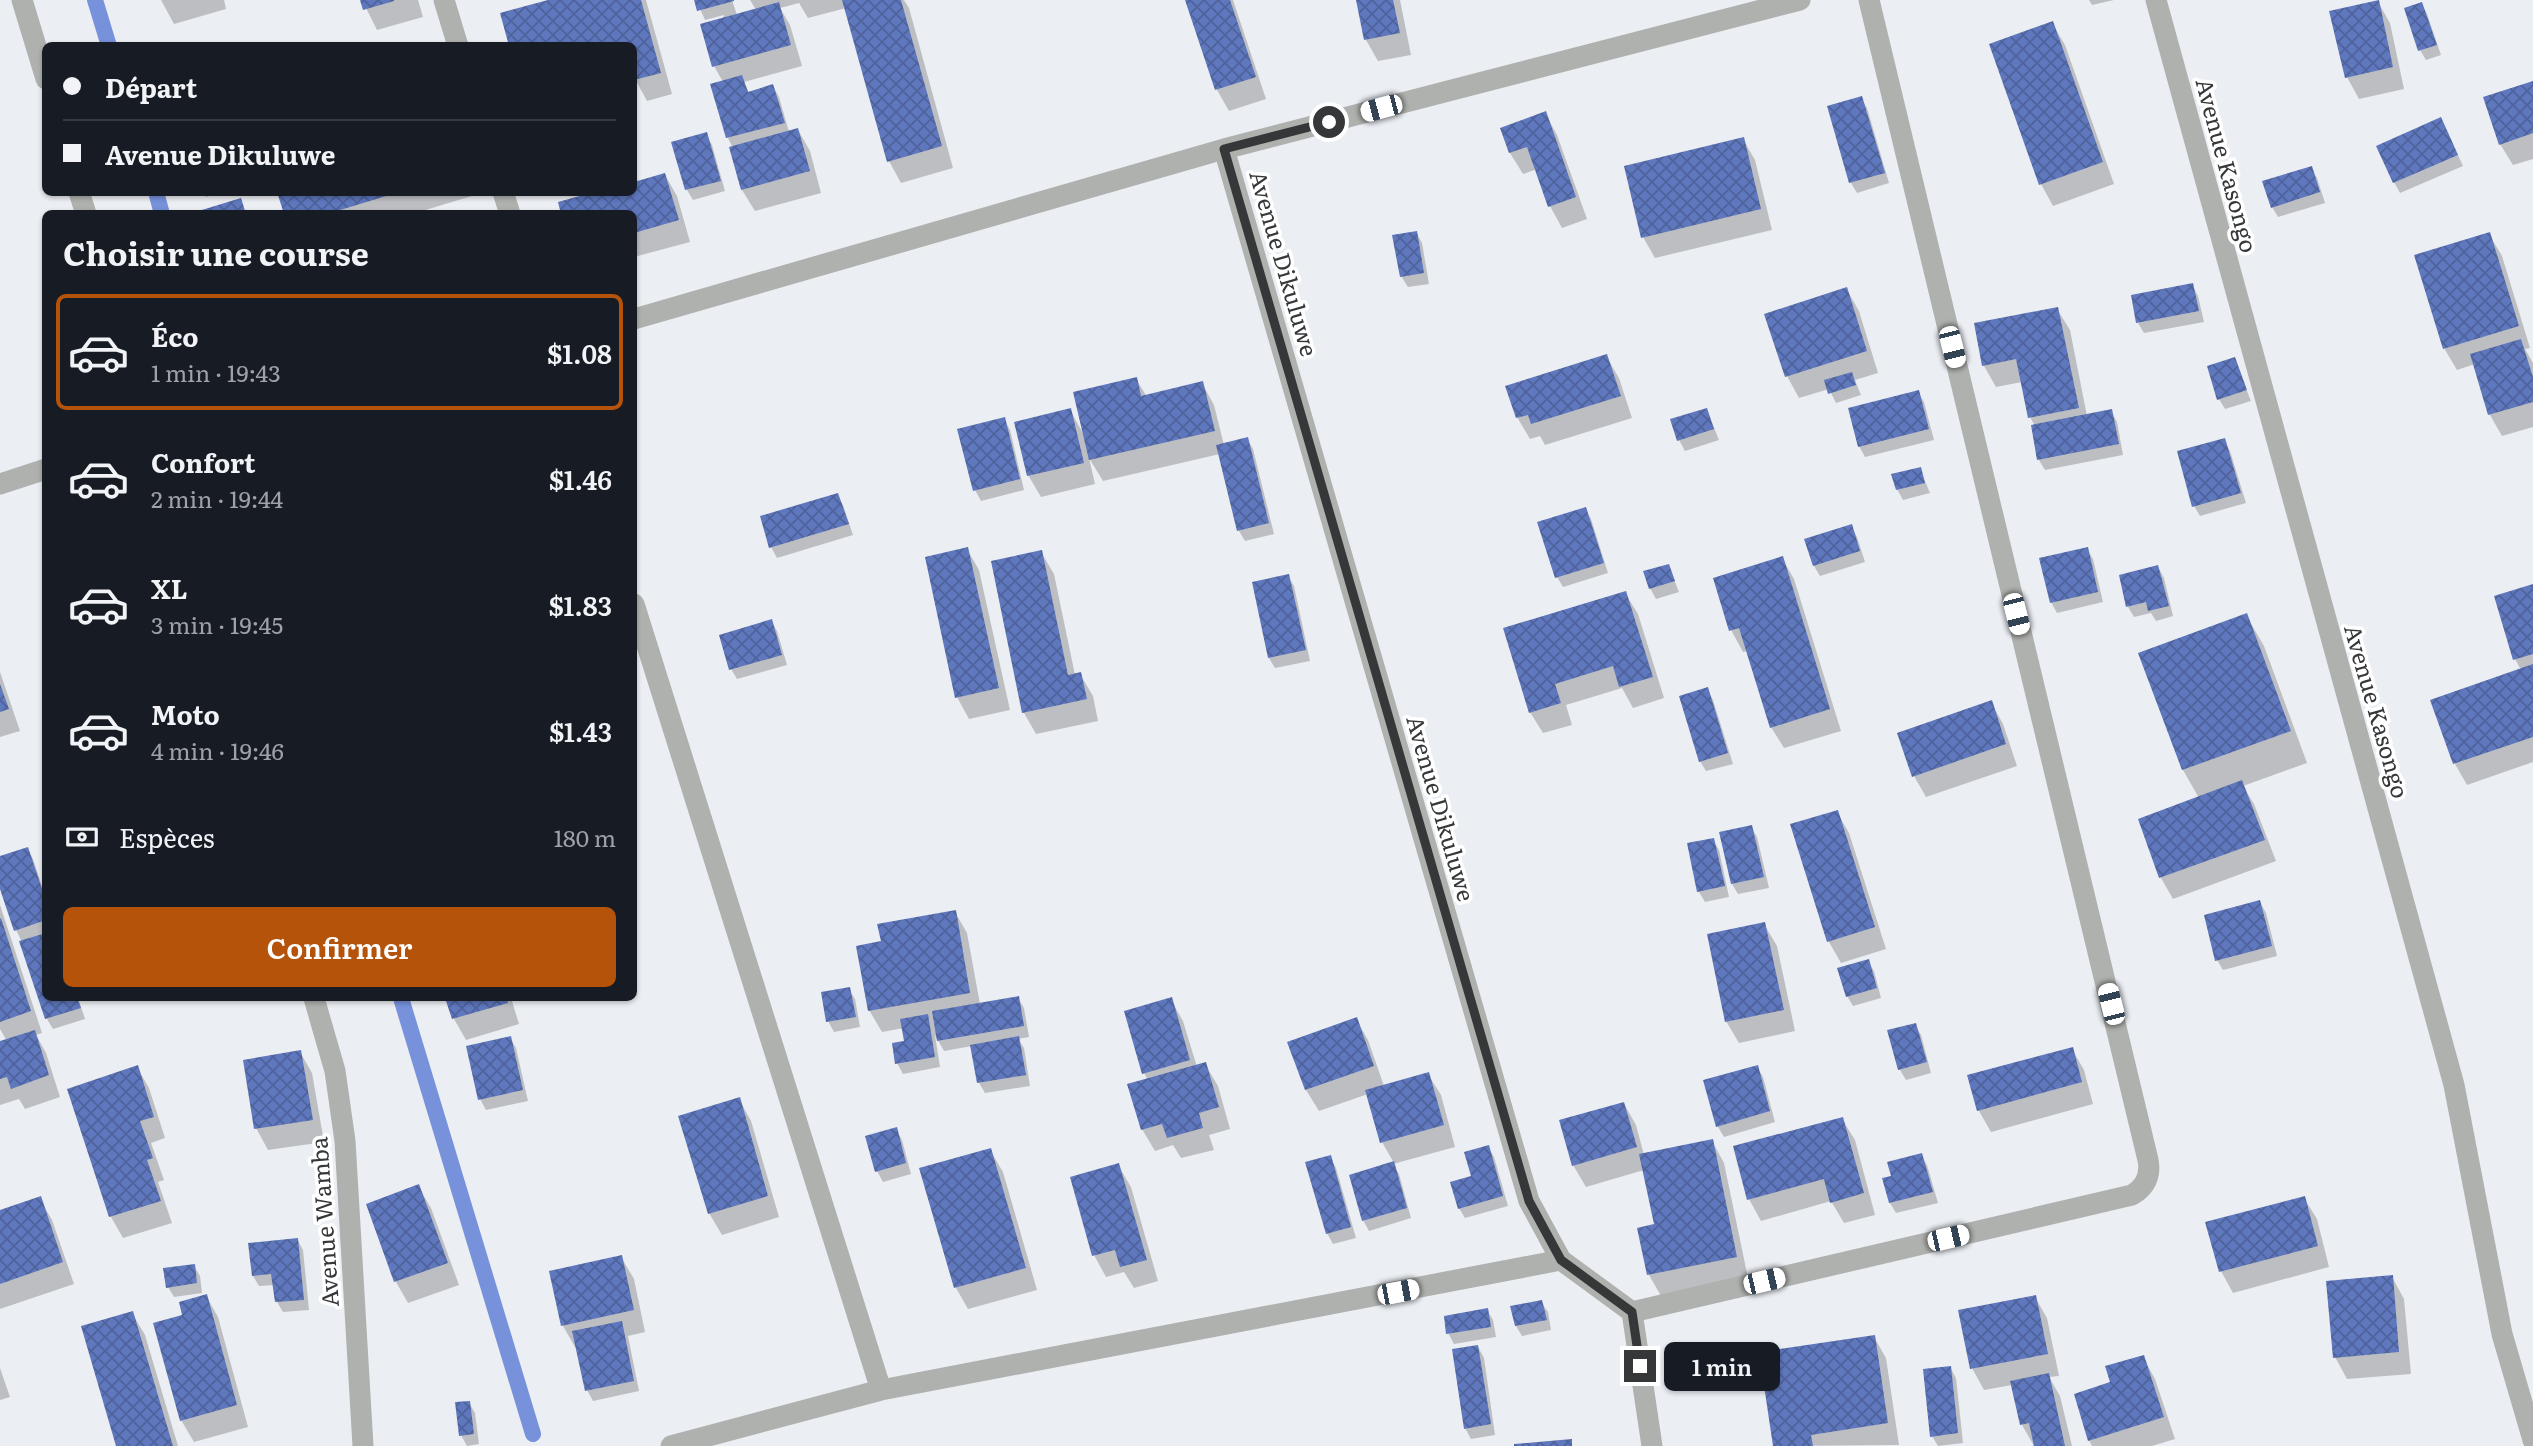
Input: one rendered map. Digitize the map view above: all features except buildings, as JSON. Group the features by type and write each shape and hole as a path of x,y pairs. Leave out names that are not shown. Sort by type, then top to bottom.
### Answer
{"street":[{"path":"22,0 42,66"},
{"path":"444,0 457,42"},
{"path":"637,318 1224,149 1800,0"},
{"path":"1652,1446 1632,1312 2132,1195 2143,1186 2150,1168 1869,0"},
{"name":"Avenue Kasongo","path":"2156,0 2454,1085 2502,1334 2533,1440"},
{"name":"Avenue Dikuluwe","path":"1224,149 1526,1191 1561,1260 1632,1312"},
{"path":"0,484 42,470"},
{"path":"637,624 642,657 881,1390"},
{"name":"Avenue Wamba","path":"315,1001 335,1071 345,1141 363,1446"},
{"path":"671,1446 881,1390 1561,1260"}],"waterway":[{"path":"95,0 108,42"},
{"path":"157,196 161,210"},
{"path":"402,1001 533,1434"}],"route":[{"path":"1329,122 1224,149 1529,1201 1561,1260 1632,1312 1640,1366"}]}
